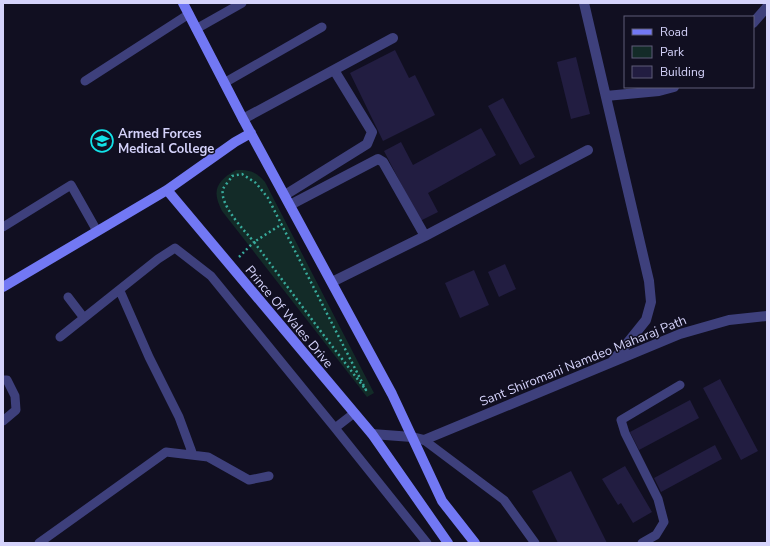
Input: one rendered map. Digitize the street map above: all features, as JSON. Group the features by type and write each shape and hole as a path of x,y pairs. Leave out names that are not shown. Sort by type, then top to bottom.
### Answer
{"street":[{"path":"183,3 243,119 392,394 442,501 475,543"},
{"path":"584,3 649,282 652,302 646,320 612,362"},
{"path":"754,22 767,7"},
{"path":"243,119 393,38"},
{"path":"285,195 367,144 372,132 334,70"},
{"path":"606,96 669,88"},
{"path":"3,287 168,190 235,142 251,133"},
{"path":"332,282 425,236 588,150"},
{"path":"290,205 378,159 383,162 425,236"},
{"name":"Prince Of Wales Drive","path":"168,190 353,414 372,434 448,543"},
{"name":"Sant Shiromani Namdeo Maharaj Path","path":"424,440 680,334 729,320 767,316"},
{"path":"372,434 412,436 424,440"}],"lane":[{"path":"196,29 242,3"},
{"path":"85,81 189,14"},
{"path":"224,82 322,27"},
{"path":"3,227 71,185 98,231"},
{"path":"60,337 174,248 211,276 427,543"},
{"path":"120,291 149,357 179,417 193,455"},
{"path":"68,297 84,318"},
{"path":"3,380 7,380 15,396 16,410 3,421"},
{"path":"642,543 656,535 664,522 658,499 625,433 622,420 680,385"},
{"path":"335,428 353,414"},
{"path":"424,440 504,500 536,543"},
{"path":"39,543 166,452 208,457 249,480 268,476"}],"path":[{"path":"242,174 256,183 268,198 366,390 254,242 234,217 223,197 223,189 232,176 242,174"},
{"path":"229,265 254,242 282,224"}],"green space":[{"path":"236,170 252,172 258,175 265,182 374,393 367,397 222,211 217,197 218,187 224,178"}],"building":[{"path":"395,50 409,78 415,75 435,115 383,141 350,73"},
{"path":"576,57 590,114 571,119 557,62"},
{"path":"503,98 535,157 520,165 488,106"},
{"path":"481,128 496,155 428,193 438,212 420,221 384,151 401,142 413,165"},
{"path":"505,264 516,289 499,297 488,272"},
{"path":"474,270 489,305 460,318 445,283"},
{"path":"720,379 758,451 741,460 703,388"},
{"path":"690,400 699,418 639,450 630,432"},
{"path":"715,445 722,459 661,492 654,478"},
{"path":"625,466 652,512 633,523 621,503 618,505 602,479"},
{"path":"571,471 607,543 558,543 532,491"}],"place":[{"name":"Armed Forces Medical College","path":"102,141"}]}
